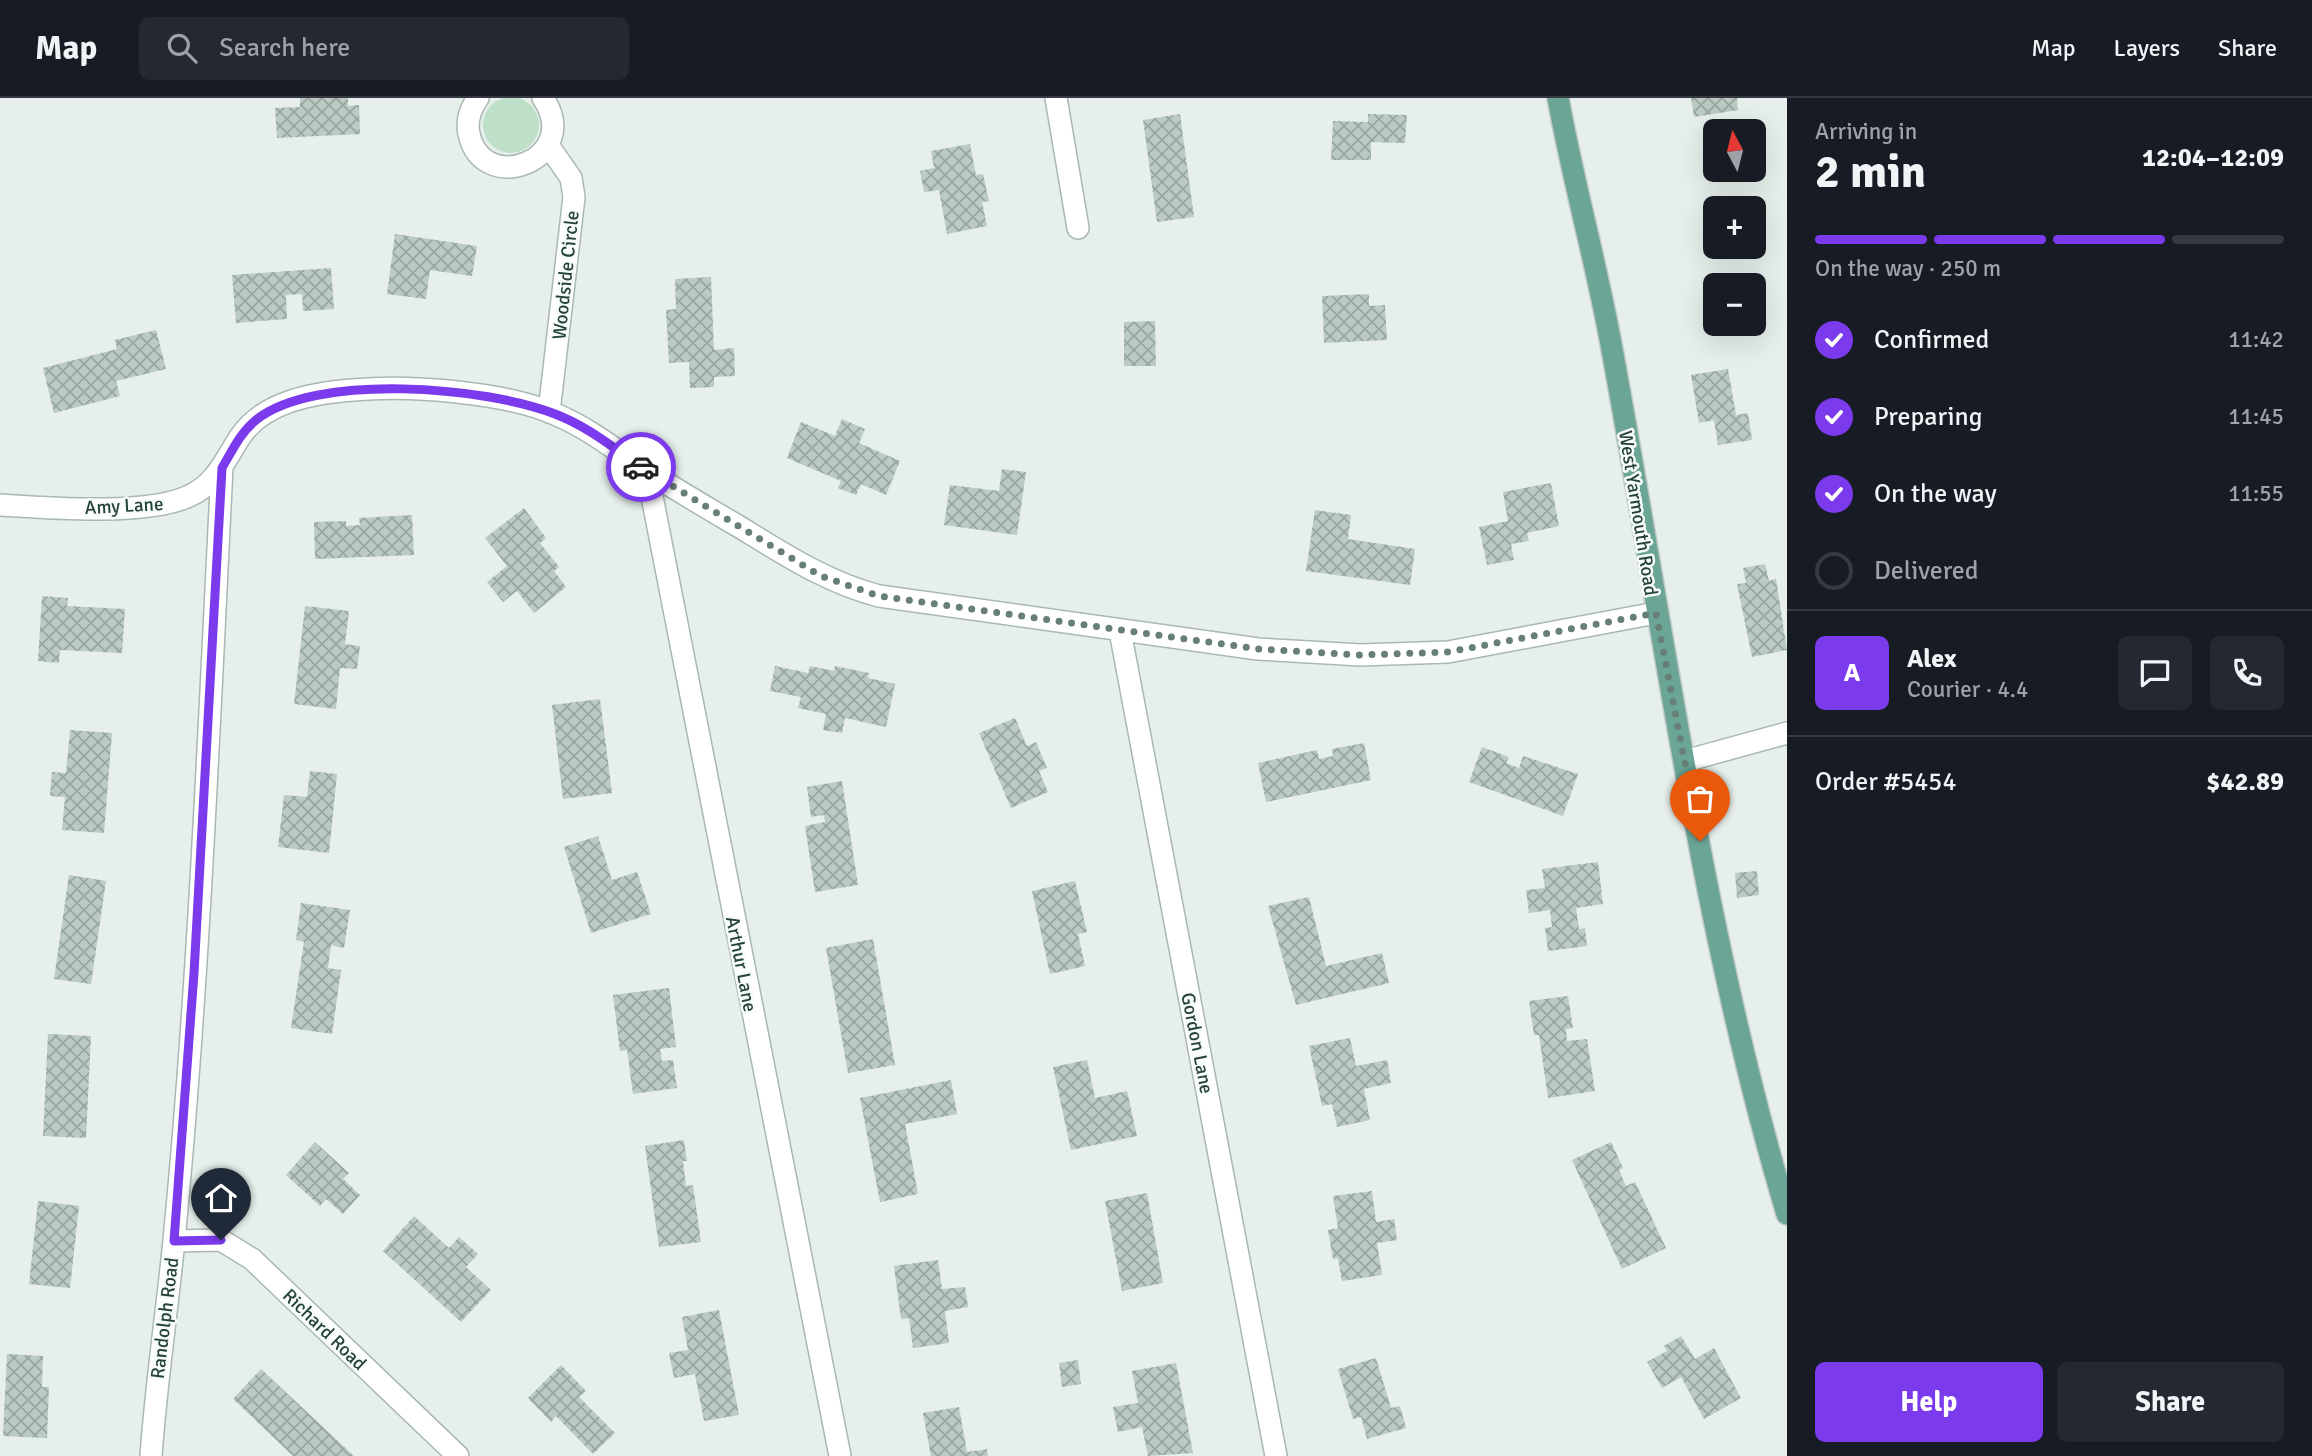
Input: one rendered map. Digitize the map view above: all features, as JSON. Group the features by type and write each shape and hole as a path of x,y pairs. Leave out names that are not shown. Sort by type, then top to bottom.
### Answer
{"main road":[{"name":"West Yarmouth Road","path":"1558,98 1611,342 1656,613 1685,761 1749,1072 1787,1214"}],"street":[{"path":"478,98 470,109 468,127 472,143 486,160 512,167 539,157 548,145 553,124 543,98"},
{"path":"1056,98 1078,228"},
{"name":"Woodside Circle","path":"548,145 571,178 574,197 549,412"},
{"name":"Amy Lane","path":"0,505 103,508 173,503 208,485 222,468 241,435 256,420 298,399 357,390 445,392 502,400 549,412 596,435 647,471 794,561 847,587 879,596 1258,649 1402,656 1448,652 1656,613"},
{"name":"Randolph Road","path":"151,1456 158,1362 174,1241 194,973 222,468"},
{"name":"Arthur Lane","path":"647,471 841,1456"},
{"name":"Gordon Lane","path":"1120,631 1276,1456"},
{"path":"1685,761 1787,733"},
{"name":"Richard Road","path":"174,1241 221,1240 252,1259 458,1456"}],"green space":[{"path":"505,97 517,97 527,101 535,109 539,125 535,141 527,149 517,153 505,153 495,149 487,141 483,131 483,119 487,109 495,101"}],"building":[{"path":"300,98 348,98 348,106 359,105 360,134 277,138 275,108 300,107"},
{"path":"1691,98 1737,98 1738,110 1694,117"},
{"path":"1180,114 1194,217 1157,222 1143,120"},
{"path":"1368,114 1407,115 1405,143 1371,142 1371,160 1331,160 1333,121 1368,122"},
{"path":"970,144 976,175 983,174 989,201 982,202 987,226 947,234 939,190 924,192 920,171 934,168 931,151"},
{"path":"395,234 477,246 472,276 430,270 426,299 387,294"},
{"path":"331,268 334,309 303,311 302,294 286,295 287,319 236,323 232,275"},
{"path":"711,277 714,350 734,348 735,376 714,377 714,387 690,388 689,362 669,363 666,310 676,309 675,279"},
{"path":"1369,294 1369,306 1385,305 1387,340 1324,343 1322,296"},
{"path":"1155,321 1156,366 1124,366 1124,322"},
{"path":"156,330 166,369 116,381 120,396 54,413 43,368 117,349 115,340"},
{"path":"1728,369 1736,415 1748,413 1752,440 1718,445 1714,420 1699,423 1691,375"},
{"path":"842,419 865,429 859,443 900,461 886,495 861,484 856,495 838,488 841,481 787,458 801,422 835,436"},
{"path":"1002,469 1026,472 1017,535 944,525 950,485 999,491"},
{"path":"1551,483 1559,526 1527,533 1529,541 1511,544 1514,560 1487,565 1479,527 1508,521 1503,492"},
{"path":"524,508 546,538 540,543 559,567 554,571 566,587 534,613 517,591 503,602 487,582 507,566 485,538"},
{"path":"1315,510 1351,515 1348,539 1415,549 1410,585 1306,571"},
{"path":"412,515 414,555 315,559 314,522 346,521 346,526 360,525 359,518"},
{"path":"1765,564 1769,581 1776,579 1787,650 1752,657 1737,584 1746,583 1743,568"},
{"path":"42,596 68,598 67,606 125,609 122,653 60,650 59,663 38,661"},
{"path":"305,606 349,611 345,644 360,646 357,669 340,668 336,709 294,704"},
{"path":"775,666 808,673 810,666 834,671 835,666 869,673 868,678 895,684 886,727 845,718 842,733 823,730 826,714 798,708 801,697 770,691"},
{"path":"600,699 612,793 563,799 552,705"},
{"path":"1015,718 1027,746 1036,742 1047,768 1039,771 1048,792 1011,808 979,733"},
{"path":"70,730 112,733 104,833 62,830 65,797 50,796 52,772 66,773"},
{"path":"1364,743 1371,780 1266,802 1258,763 1317,750 1319,759 1333,756 1332,749"},
{"path":"1482,747 1509,757 1506,763 1519,768 1523,756 1578,774 1563,816 1469,782"},
{"path":"310,771 337,774 329,853 278,847 284,795 307,797"},
{"path":"842,781 858,885 815,892 805,826 825,822 824,815 811,817 807,787"},
{"path":"598,836 612,880 637,872 651,914 591,933 564,847"},
{"path":"1598,862 1603,904 1576,908 1579,929 1585,928 1587,946 1548,951 1545,928 1552,927 1550,910 1529,913 1526,890 1545,888 1542,869"},
{"path":"1757,871 1759,895 1737,898 1735,873"},
{"path":"69,875 106,881 91,984 54,979"},
{"path":"1075,881 1087,932 1078,934 1085,966 1050,974 1032,891"},
{"path":"1309,897 1326,966 1382,953 1389,983 1296,1005 1268,906"},
{"path":"301,903 350,910 344,948 331,945 328,968 341,970 332,1034 291,1028 304,942 296,940"},
{"path":"873,939 895,1065 848,1073 826,948"},
{"path":"669,988 676,1047 660,1049 662,1061 673,1060 677,1088 633,1094 627,1050 620,1051 613,995"},
{"path":"1568,996 1573,1028 1566,1029 1567,1041 1587,1039 1595,1091 1548,1098 1539,1035 1534,1035 1529,1001"},
{"path":"48,1034 91,1036 86,1138 43,1136"},
{"path":"1350,1038 1356,1066 1387,1060 1391,1083 1364,1089 1370,1120 1337,1127 1332,1104 1322,1106 1309,1046"},
{"path":"1087,1060 1095,1098 1127,1091 1137,1136 1071,1150 1053,1067"},
{"path":"951,1080 957,1114 905,1124 918,1194 880,1202 860,1098"},
{"path":"684,1140 686,1186 693,1185 701,1242 659,1247 645,1146"},
{"path":"315,1142 349,1173 343,1179 360,1195 343,1214 326,1199 320,1206 286,1175"},
{"path":"1611,1142 1623,1168 1619,1170 1626,1186 1635,1182 1666,1248 1622,1269 1572,1160"},
{"path":"1372,1191 1376,1222 1394,1219 1397,1240 1377,1243 1382,1275 1342,1281 1338,1258 1333,1259 1328,1230 1338,1228 1333,1196"},
{"path":"1147,1193 1163,1283 1122,1291 1105,1201"},
{"path":"38,1201 79,1206 70,1288 29,1284"},
{"path":"414,1216 449,1248 459,1237 478,1254 466,1267 491,1290 461,1322 383,1251"},
{"path":"938,1260 942,1289 965,1287 968,1307 945,1311 949,1343 913,1348 909,1318 901,1319 894,1266"},
{"path":"719,1310 739,1415 704,1421 695,1374 674,1378 669,1353 688,1350 682,1317"},
{"path":"1681,1336 1695,1359 1714,1348 1741,1398 1704,1419 1681,1377 1662,1388 1647,1362 1667,1351 1664,1346"},
{"path":"7,1354 43,1356 42,1387 49,1387 47,1438 3,1436"},
{"path":"1376,1358 1391,1408 1400,1406 1406,1428 1367,1439 1361,1417 1353,1419 1338,1369"},
{"path":"1078,1360 1081,1384 1062,1387 1059,1363"},
{"path":"1176,1363 1193,1453 1148,1456 1142,1427 1118,1432 1113,1407 1138,1403 1132,1371"},
{"path":"561,1365 586,1391 579,1397 615,1433 593,1454 556,1416 551,1422 528,1398"},
{"path":"261,1369 354,1456 293,1456 233,1399"},
{"path":"959,1407 967,1452 987,1449 988,1456 931,1456 923,1413"}],"way so far":[{"path":"641,467 794,561 847,587 879,596 1120,631 1258,649 1402,656 1448,652 1656,613 1700,841"}],"route":[{"path":"221,1240 174,1241 194,973 222,468 241,435 256,420 276,407 298,399 357,390 445,392 527,405 554,413 576,424 641,467"}]}
